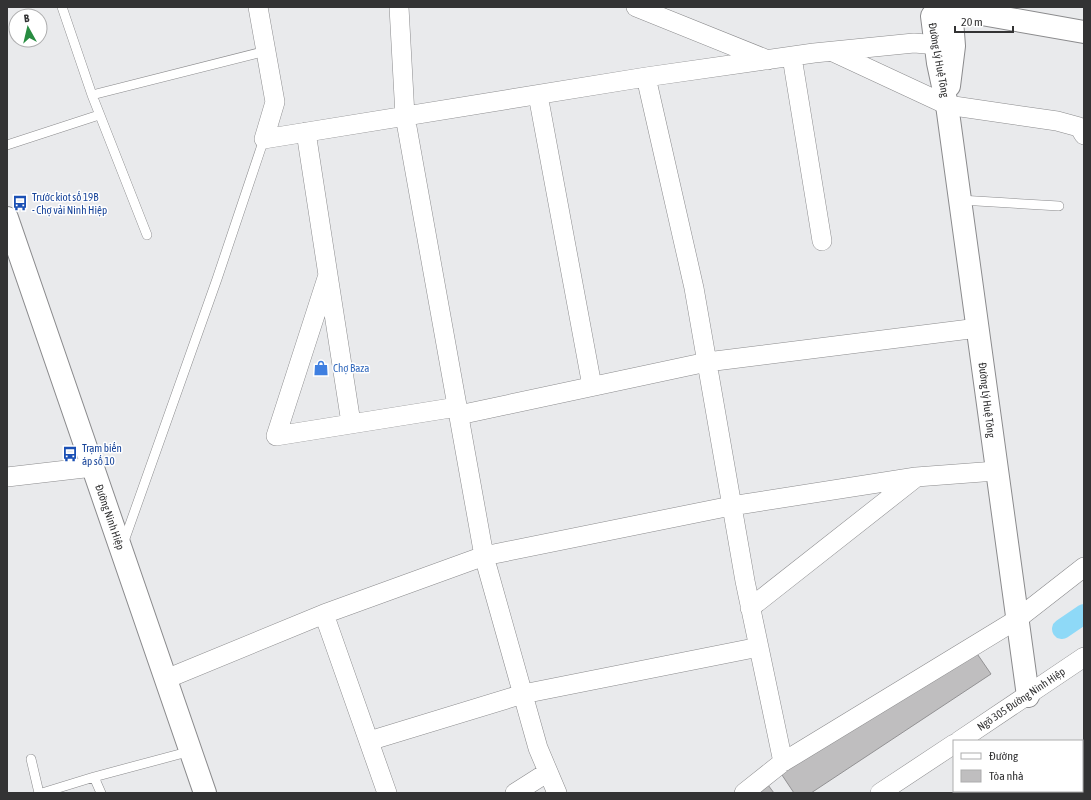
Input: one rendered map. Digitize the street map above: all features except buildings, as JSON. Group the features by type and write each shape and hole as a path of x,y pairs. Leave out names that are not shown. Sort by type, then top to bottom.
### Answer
{"main road":[{"path":"942,14 1084,32"},
{"name":"Đường Lý Huệ Tông","path":"942,14 945,45 947,105 1016,620 1028,696"},
{"name":"Đường Ninh Hiệp","path":"7,218 205,793"}],"street":[{"path":"258,7 275,102 264,139 646,77 769,60 914,43 945,45"},
{"path":"399,7 405,116 484,556 538,748 556,793"},
{"path":"636,7 769,60"},
{"path":"833,52 947,105 1057,121 1079,127 1084,135"},
{"path":"792,57 822,241"},
{"path":"646,77 694,288 750,608 783,762"},
{"path":"538,95 592,386"},
{"path":"306,132 351,423"},
{"path":"328,274 276,436 351,423 458,411 592,386 707,362 978,328"},
{"path":"7,477 93,467"},
{"path":"166,679 324,614 484,556 731,506 916,477 996,471"},
{"path":"750,608 916,477"},
{"path":"744,793 783,762 1016,620 1084,567"},
{"path":"324,614 387,793"},
{"path":"369,742 523,694 759,647"},
{"name":"Ngõ 305 Đường Ninh Hiệp","path":"961,740 1084,657"},
{"path":"880,793 953,745"},
{"path":"515,793 548,772"}],"lane":[{"path":"62,7 99,115 147,235"},
{"path":"92,95 266,51"},
{"path":"7,146 99,115"},
{"path":"121,550 217,278 264,139"},
{"path":"960,200 1059,206"},
{"path":"42,793 94,776 191,751"},
{"path":"31,759 39,793"},
{"path":"94,776 101,793"}],"waterway":[{"path":"1062,629 1084,614"}],"place":[{"name":"Trước kiot số 19B - Chợ vải Ninh Hiệp","path":"20,203"},
{"name":"Chợ Baza","path":"321,368"},
{"name":"Trạm biến áp số 10","path":"70,454"}]}
